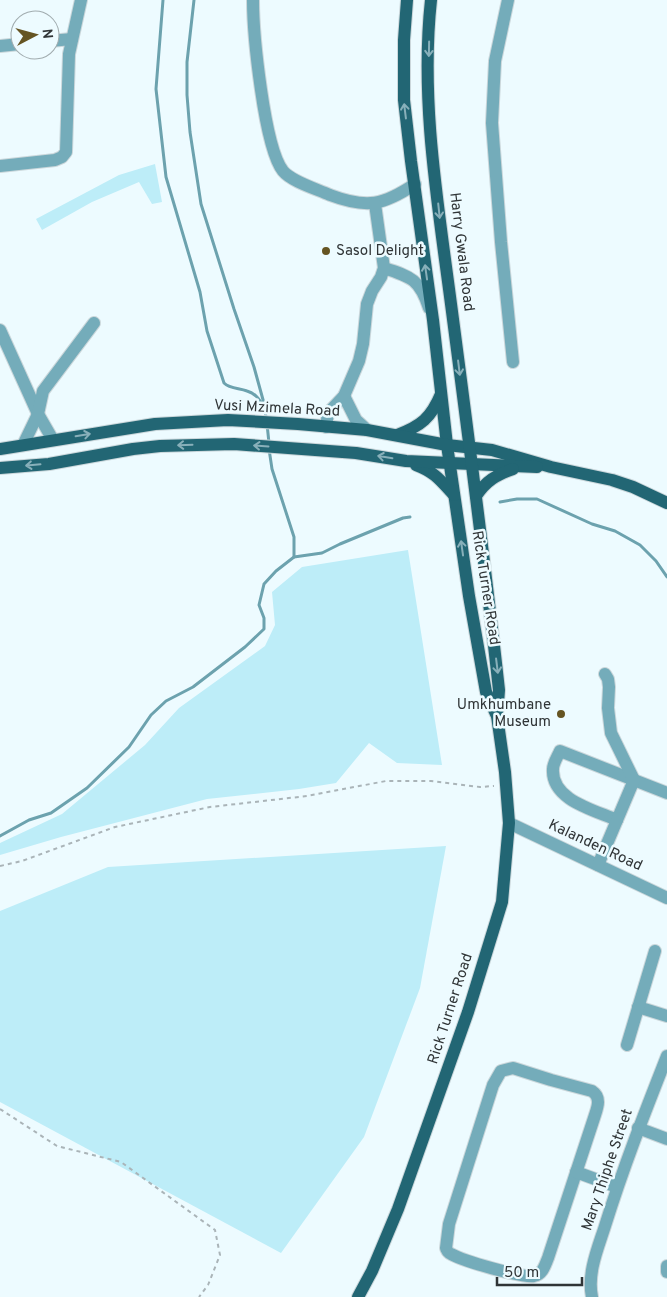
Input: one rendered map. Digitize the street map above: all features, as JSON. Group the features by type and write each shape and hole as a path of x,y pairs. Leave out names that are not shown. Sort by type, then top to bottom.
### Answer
{"main road":[{"path":"407,0 404,40 404,100 433,320 447,445"},
{"name":"Harry Gwala Road","path":"432,0 429,23 428,66 431,133 471,463"},
{"path":"397,435 411,430 430,416 442,393"},
{"name":"Vusi Mzimela Road","path":"0,449 155,424 228,420 285,423 366,430 447,445 492,450 551,467 612,480 633,487 667,503"},
{"name":"Vusi Mzimela Road","path":"0,468 49,464 132,449 160,446 234,444 356,453 406,461 551,467"},
{"name":"Rick Turner Road","path":"447,445 468,596 486,692 497,716"},
{"path":"406,461 437,475 454,496"},
{"name":"Rick Turner Road","path":"358,1297 372,1271 398,1209 481,973 502,902 509,823 497,716 500,690 471,463"},
{"path":"476,496 490,479 517,467"}],"street":[{"path":"0,166 43,162 62,157 66,152 70,54 81,0"},
{"path":"253,0 256,51 263,100 271,143 279,165 284,172 291,178 354,202 374,204 395,198 415,184"},
{"path":"508,0 495,61 492,124 500,232 513,362"},
{"path":"60,40 72,39"},
{"path":"326,427 328,413 344,396 359,361 363,344 368,299 384,268 374,204"},
{"path":"384,268 415,280 426,299 433,320"},
{"path":"24,445 38,414 43,391 94,323"},
{"path":"0,330 38,414 53,440"},
{"path":"344,396 356,420 366,430"},
{"path":"598,865 634,780 611,733 608,708 608,679 605,674"},
{"path":"617,820 580,804 561,792 554,781 553,767 560,750 667,792"},
{"name":"Kalanden Road","path":"509,823 667,898"},
{"path":"627,1045 655,951"},
{"path":"638,1007 667,1016"},
{"name":"Mary Thiphe Street","path":"592,1297 590,1280 594,1260 638,1128 667,1056"},
{"path":"509,1068 518,1069 550,1080 592,1090 595,1093 598,1100 597,1107 576,1172 548,1258 539,1274 529,1276 497,1269 465,1260 447,1252 446,1236 454,1206 492,1085 501,1071 509,1068"},
{"path":"638,1128 667,1139"},
{"path":"576,1172 617,1187"},
{"path":"667,1266 667,1272"}],"path":[{"path":"0,866 22,861 116,827 210,807 307,796 386,781 431,781 480,787 506,786"},
{"path":"0,1109 57,1146 121,1162 215,1230 220,1256 208,1285 199,1297"}],"shaded area":[{"path":"155,164 162,202 152,204 139,182 92,202 42,230 36,219 119,175"},
{"path":"408,550 442,765 397,763 369,743 336,783 207,799 0,855 0,843 62,814 145,745 179,708 265,646 275,625 272,592 302,567"},
{"path":"446,846 420,988 364,1137 281,1253 0,1102 0,911 108,867"}],"waterway":[{"path":"163,0 156,89 166,177 200,292 207,331 224,383 252,393 263,405"},
{"path":"194,0 187,62 187,95 190,132 201,204 254,367 265,407 266,418"},
{"path":"267,424 269,443"},
{"path":"0,836 29,820 51,813 87,788 129,747 151,715 166,701 193,687 245,647 264,629 264,618 259,605 264,584 276,571 294,557 294,537 272,469 269,449"},
{"path":"500,502 517,499 537,499 592,524 615,531 640,545 656,561 667,577"},
{"path":"294,557 322,553 403,518 410,517"}],"place":[{"name":"Sasol Delight","path":"326,251"},
{"name":"Umkhumbane Museum","path":"561,714"}]}
